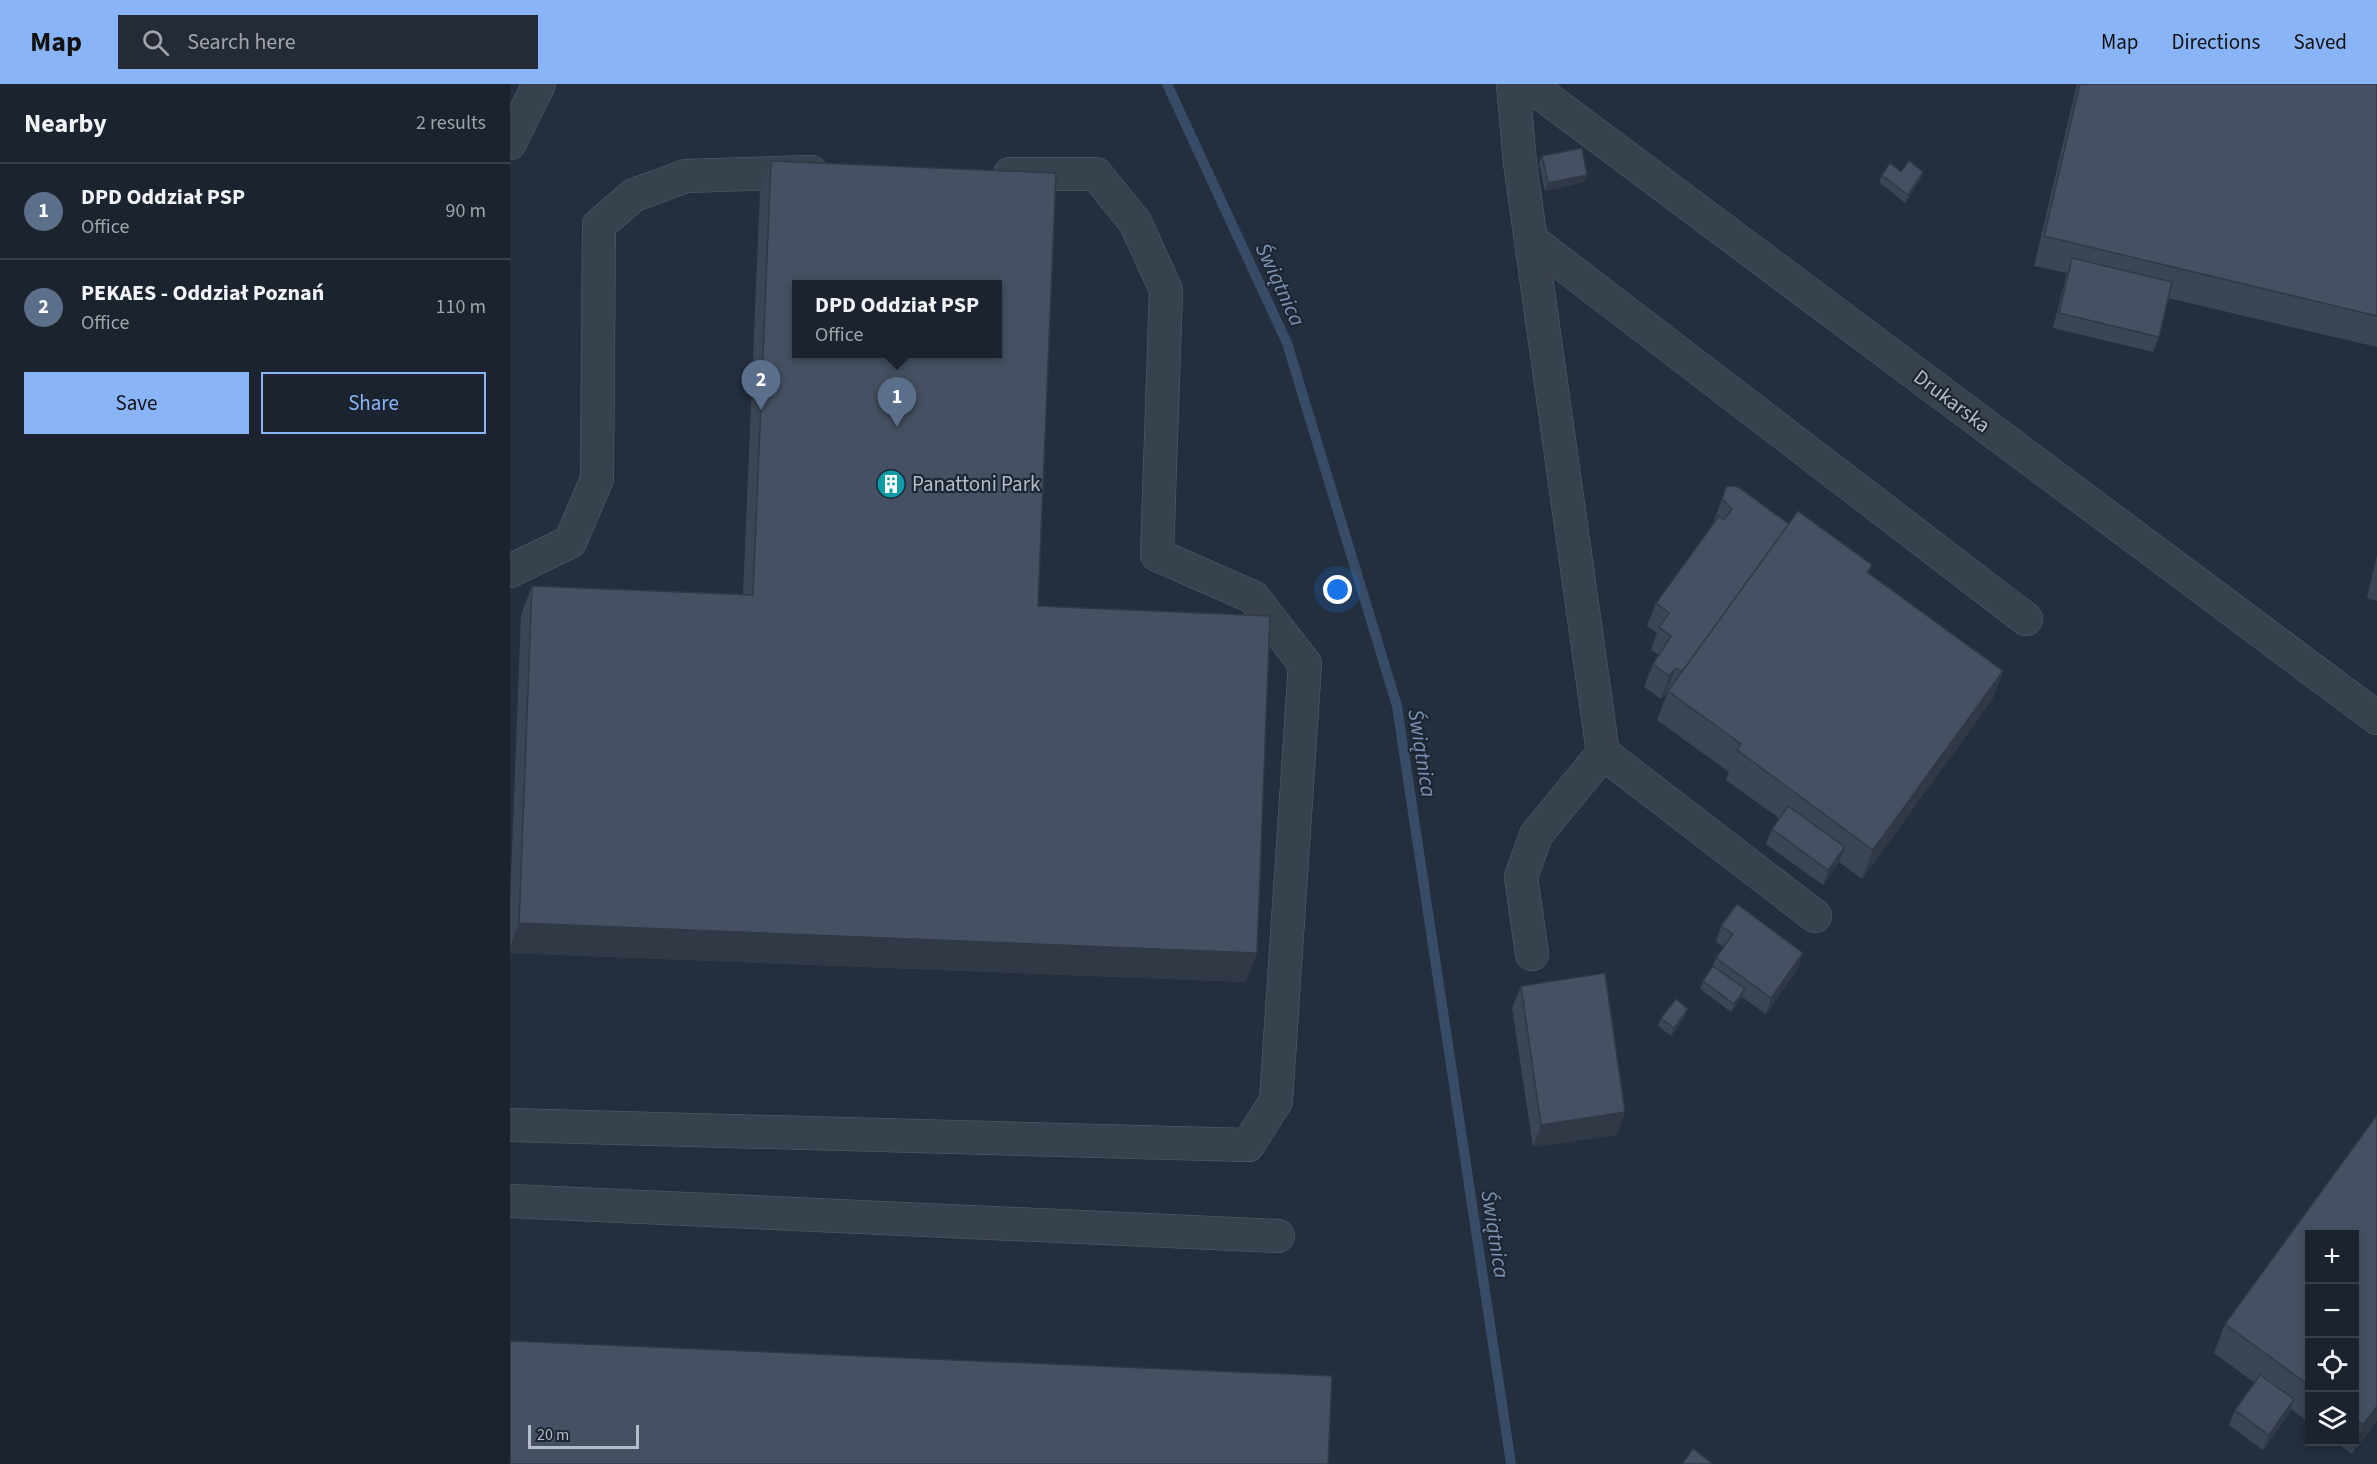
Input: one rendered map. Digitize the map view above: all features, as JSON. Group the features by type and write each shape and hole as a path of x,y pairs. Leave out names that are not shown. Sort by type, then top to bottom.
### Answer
{"street":[{"path":"510,143 539,84"},
{"path":"1513,84 1520,163 1603,753 1815,916"},
{"name":"Drukarska","path":"1528,84 2377,718"},
{"path":"510,571 570,542 597,479 599,225 634,195 686,176 842,172"},
{"path":"510,1125 1248,1145 1276,1101 1305,664 1253,597 1157,555 1166,290 1135,222 1096,174 981,173"},
{"path":"1531,240 2026,619"},
{"path":"1532,954 1521,877 1532,845 1536,835 1603,753"},
{"path":"510,1201 1278,1236"}],"building":[{"path":"2080,84 2377,84 2377,316 2044,236"},
{"path":"1582,148 1587,175 1548,183 1542,156"},
{"name":"Panattoni Park","path":"771,161 1056,173 1038,606 1270,616 1257,953 519,923 532,586 753,595"},
{"path":"1909,161 1923,172 1908,195 1882,175 1890,163 1901,172"},
{"path":"2072,258 2172,282 2159,337 2059,313"},
{"path":"1726,487 1738,487 1789,524 1682,672 1676,668 1669,676 1653,664 1671,636 1659,627 1669,613 1656,603 1719,516 1724,520 1732,509 1722,499"},
{"path":"1798,511 1872,565 1867,572 2003,671 1873,850 1737,750 1741,744 1668,691"},
{"path":"1788,806 1845,847 1828,870 1772,829"},
{"path":"1737,904 1803,953 1771,998 1716,958 1733,934 1721,926"},
{"path":"1713,966 1745,989 1734,1004 1703,981"},
{"path":"1605,973 1625,1112 1541,1125 1521,986"},
{"path":"1676,999 1688,1009 1674,1028 1661,1018"},
{"path":"2377,1115 2377,1406 2363,1425 2359,1422 2359,1230 2305,1230 2305,1382 2225,1324"},
{"path":"510,1341 1332,1376 1328,1464 510,1464"},
{"path":"2260,1375 2294,1399 2269,1435 2235,1410"},
{"path":"1693,1449 1713,1464 1682,1464"}],"waterway":[{"name":"Świątnica","path":"1167,84 1287,343 1397,706 1511,1464"}],"place":[{"name":"PEKAES - Oddział Poznań","path":"761,410"},
{"name":"DPD Oddział PSP","path":"897,427"},
{"name":"Panattoni Park","path":"891,484"}]}
